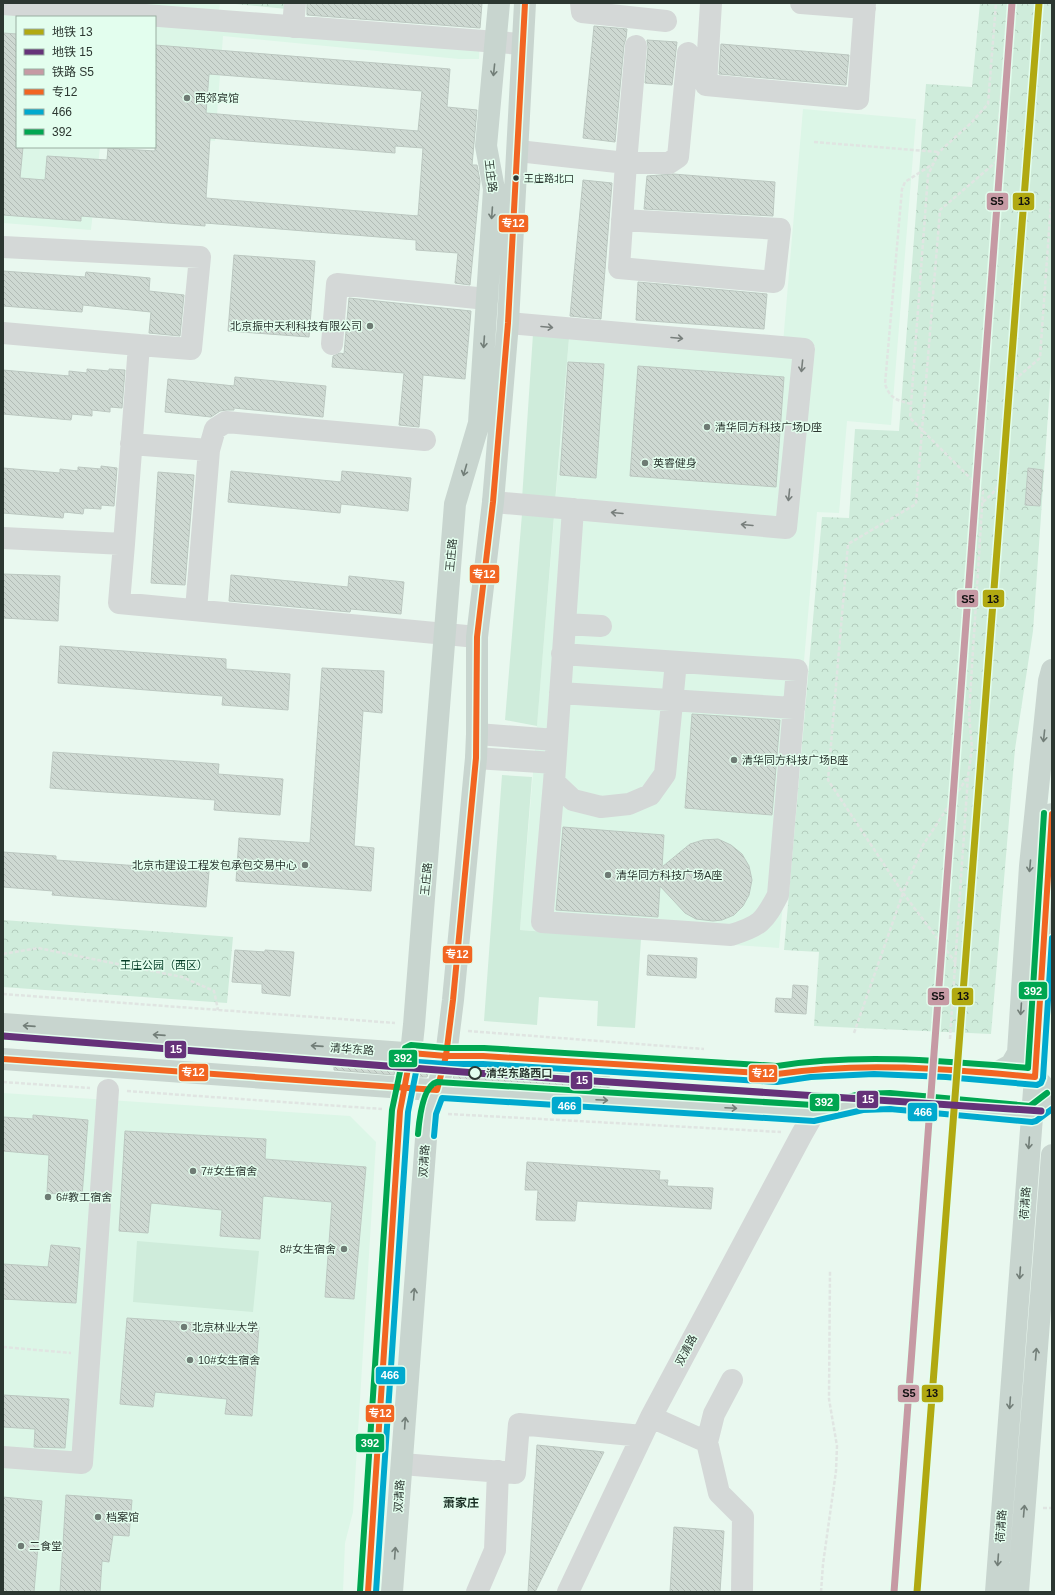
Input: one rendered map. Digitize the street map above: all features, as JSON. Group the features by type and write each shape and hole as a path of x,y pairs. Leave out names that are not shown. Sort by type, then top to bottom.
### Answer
{"main road":[{"name":"王庄路","path":"400,1111 411,1053 414,1025 455,504 479,423 494,189 486,146 497,43 499,3"},
{"name":"王庄路","path":"437,1090 446,1056 448,1028 453,1000 476,758 477,637 493,502 508,323 525,3"},
{"path":"996,1073 1011,1065 1018,1053 1030,866 1049,681 1052,670"},
{"name":"荷清路","path":"996,1592 1035,1077 1052,814"},
{"name":"清华东路","path":"3,1024 446,1056 483,1056 723,1072 777,1074 810,1068 874,1066 924,1068 1035,1077"},
{"path":"3,1059 404,1088 814,1113 862,1102 890,1102 1032,1114 1052,1099"},
{"path":"1035,1077 1052,1096"},
{"name":"双清路","path":"392,1592 428,1112 437,1090"},
{"path":"368,1592 400,1111"},
{"name":"荷清路","path":"1018,1592 1052,1155"}],"street":[{"path":"292,27 294,3"},
{"path":"581,3 582,12 666,21"},
{"path":"711,3 706,85 858,99 865,5 801,3"},
{"path":"3,4 154,16"},
{"path":"156,16 522,44"},
{"path":"622,220 780,229 774,282 619,268 622,220 626,163 636,46"},
{"path":"518,151 626,163 669,163 678,157 688,52"},
{"path":"3,247 200,257 192,349 3,333"},
{"path":"332,344 337,284 487,299"},
{"path":"493,502 786,528 804,349 508,323"},
{"path":"139,345 119,603 477,637"},
{"path":"196,610 209,450 215,429 226,422 425,440"},
{"path":"131,444 209,450"},
{"path":"562,654 797,670 778,895 767,916 751,929 731,935 542,922 560,693 562,654 572,509"},
{"path":"3,538 124,544"},
{"path":"565,624 601,626"},
{"path":"476,758 554,773 573,800 602,807 628,804 650,795 665,774 676,662"},
{"path":"560,693 794,708"},
{"path":"477,734 556,740"},
{"path":"3,1457 82,1463 108,1090"},
{"name":"双清路","path":"568,1592 651,1417 814,1113"},
{"path":"732,1380 714,1414 707,1442 719,1493 743,1517 742,1592"},
{"path":"651,1417 707,1442"},
{"path":"402,1464 515,1473 520,1424 642,1436"},
{"path":"477,1592 495,1550 498,1471"}],"path":[{"path":"950,1039 968,776 972,748 969,714 983,491 910,418 928,175 938,152 971,123 988,104 996,3"},
{"path":"956,963 903,892 828,780 848,544 916,504 940,210 996,162 1008,3"},
{"path":"814,142 938,152"},
{"path":"911,404 896,400 888,393 885,384 902,189 905,182 933,164"},
{"path":"982,502 992,494 998,486 1006,387 1040,358 1052,188"},
{"path":"854,1033 903,892 923,845 968,776"},
{"path":"3,954 38,948 182,977 214,991 218,1010"},
{"path":"3,994 414,1025"},
{"path":"448,1028 708,1049"},
{"path":"3,1082 400,1111"},
{"path":"821,1592 823,1564 836,1471 837,1446 829,1399 830,1270"},
{"path":"3,1347 90,1354"}],"shaded area":[{"name":"西郊宾馆","path":"3,3 220,3 219,12 480,31 479,59 459,59 223,36 215,141 156,136 156,16 16,16 16,148 100,148 91,230 3,223"},
{"path":"803,109 916,119 891,425 847,421 839,513 817,512 779,948 520,930 569,338 814,358 815,346 783,343"},
{"name":"北京林业大学","path":"3,1093 350,1116 376,1142 353,1512 345,1543 343,1592 3,1592"}],"green space":[{"path":"225,3 287,3 287,9"},
{"path":"980,3 1052,3 1052,357 1033,631 1015,749 991,1034 814,1026 819,952 784,950 822,517 849,518 855,429 899,431 926,84 972,87"},
{"path":"533,334 569,338 555,502 522,499"},
{"path":"522,514 554,516 537,726 505,720"},
{"path":"502,775 532,777 520,930 641,939 635,1028 597,1026 598,1001 539,997 537,1025 484,1021"},
{"name":"王庄公园（西区）","path":"3,920 233,937 227,1003 3,987"},
{"path":"137,1241 259,1251 253,1312 133,1302"}],"building":[{"path":"307,3 482,3 480,28 307,15"},
{"path":"594,26 627,29 624,45 615,142 583,138"},
{"path":"3,33 16,34 16,148 23,148 20,178 45,180 47,156 107,160 108,148 155,151 156,45 450,69 447,107 477,110 472,165 477,165 480,181 470,285 455,283 458,253 416,250 416,240 205,223 205,226 81,216 81,221 3,215","holes":["209,74 422,91 418,131 206,113","210,138 395,153 395,146 423,148 418,216 206,198"]},
{"path":"647,40 677,42 672,85 645,83 648,47"},
{"path":"721,44 849,55 846,85 719,74"},
{"path":"673,174 775,182 773,216 644,209 647,176"},
{"path":"583,180 612,183 601,319 570,316"},
{"path":"234,255 315,261 309,337 228,331"},
{"path":"3,271 85,277 86,272 150,278 149,291 184,295 180,336 149,333 151,312 83,305 82,312 3,306"},
{"path":"638,282 767,294 764,329 636,320"},
{"path":"349,298 471,311 465,379 423,375 419,427 399,425 404,373 332,367 333,356 340,353 344,354"},
{"path":"568,362 604,364 596,478 560,475"},
{"name":"清华同方科技广场D座","path":"638,366 784,377 776,487 630,476"},
{"path":"87,369 109,371 109,369 125,370 122,408 110,407 110,412 92,410 92,416 72,414 71,420 3,414 3,370 69,376 69,371 87,373"},
{"path":"235,377 326,386 323,417 234,408 234,410 220,411 211,417 165,412 168,379 234,386"},
{"path":"101,466 117,468 114,506 101,505 101,509 84,508 83,514 64,512 63,518 3,513 3,468 60,473 60,469 78,471 78,467 101,469"},
{"path":"1028,468 1043,470 1040,506 1025,505"},
{"path":"231,471 341,482 342,471 411,478 408,511 341,504 340,513 228,502"},
{"path":"158,472 194,475 185,585 151,583"},
{"path":"3,574 60,576 58,621 3,618"},
{"path":"231,575 348,587 349,576 404,582 401,614 351,609 350,612 229,601"},
{"path":"60,646 226,659 226,669 290,674 288,710 222,705 223,696 58,683"},
{"path":"322,668 384,671 382,713 363,711 354,846 374,848 371,891 236,881 239,838 310,843"},
{"name":"清华同方科技广场B座","path":"692,714 780,720 772,815 685,808"},
{"path":"53,752 219,764 218,774 283,779 280,815 214,810 215,800 50,788"},
{"name":"清华同方科技广场A座","path":"563,827 664,835 662,867 690,844 703,840 718,839 731,845 742,854 749,866 752,880 749,895 743,906 734,915 722,920 713,921 696,919 685,913 660,886 658,917 556,910"},
{"path":"3,852 56,856 56,860 209,871 206,907 52,895 53,891 3,887"},
{"path":"235,950 294,952 290,996 262,993 262,984 232,982"},
{"path":"648,955 697,958 696,978 647,975"},
{"path":"793,985 808,986 806,1014 775,1012 776,998 792,999"},
{"path":"334,1060 396,1065 394,1075 334,1070"},
{"path":"421,1067 430,1067 427,1077 419,1077"},
{"path":"456,1068 483,1068 610,1077 609,1088 453,1079"},
{"path":"33,1115 88,1120 82,1196 47,1193 49,1155 3,1151 3,1117 33,1119"},
{"name":"7#女生宿舍","path":"125,1131 266,1139 265,1159 366,1167 354,1299 325,1297 332,1202 263,1196 260,1239 220,1236 222,1210 151,1203 148,1233 119,1231"},
{"path":"527,1162 660,1171 659,1180 668,1180 667,1186 713,1188 711,1209 577,1201 575,1221 536,1220 538,1190 525,1190"},
{"path":"51,1245 80,1248 76,1303 3,1299 3,1264 48,1267"},
{"name":"10#女生宿舍","path":"127,1318 259,1327 252,1416 225,1414 227,1399 155,1392 153,1407 120,1404"},
{"path":"3,1395 69,1399 65,1448 34,1447 35,1429 3,1427"},
{"path":"537,1445 604,1452 535,1592 528,1592"},
{"name":"档案馆","path":"66,1495 132,1500 129,1536 113,1535 109,1562 102,1561 100,1592 60,1592"},
{"name":"二食堂","path":"3,1497 42,1501 34,1592 3,1592"},
{"path":"674,1527 724,1531 720,1592 670,1592"}],"metro line":[{"name":"13","path":"917,1592 1039,3"},
{"name":"15","path":"3,1036 476,1073 1041,1111"}],"rail line":[{"name":"S5","path":"894,1592 1012,3"}],"transit line":[{"name":"专12","path":"3,1059 437,1090 446,1056 453,1000 476,758 477,637 493,502 508,323 525,3"},
{"name":"392","path":"360,1591 392,1110 405,1048 411,1045 446,1048 484,1048 777,1066 808,1062 871,1059 934,1061 1028,1068 1044,813"},
{"name":"专12","path":"368,1592 400,1111 411,1053 777,1074 809,1070 874,1067 938,1069 1035,1077 1052,814"},
{"name":"466","path":"376,1592 408,1112 418,1062 483,1064 777,1082 811,1077 874,1074 946,1077 1037,1085 1041,1083 1043,1078 1052,938"},
{"name":"392","path":"418,1134 422,1105 428,1090 437,1082 813,1105 861,1094 890,1093 1030,1106 1047,1093"},
{"name":"466","path":"434,1136 436,1114 442,1098 814,1121 863,1110 890,1109 1032,1122 1036,1121 1052,1109"}],"place":[{"name":"西郊宾馆","path":"187,98"},
{"name":"王庄路北口","path":"516,178"},
{"name":"北京振中天利科技有限公司","path":"370,326"},
{"name":"清华同方科技广场D座","path":"707,427"},
{"name":"英睿健身","path":"645,463"},
{"name":"清华同方科技广场B座","path":"734,760"},
{"name":"北京市建设工程发包承包交易中心","path":"305,865"},
{"name":"清华同方科技广场A座","path":"608,875"},
{"name":"清华东路西口","path":"475,1073"},
{"name":"7#女生宿舍","path":"193,1171"},
{"name":"6#教工宿舍","path":"48,1197"},
{"name":"8#女生宿舍","path":"344,1249"},
{"name":"北京林业大学","path":"184,1327"},
{"name":"10#女生宿舍","path":"190,1360"},
{"name":"档案馆","path":"98,1517"},
{"name":"二食堂","path":"21,1546"}],"district":[{"name":"萧家庄","path":"461,1503"}]}
